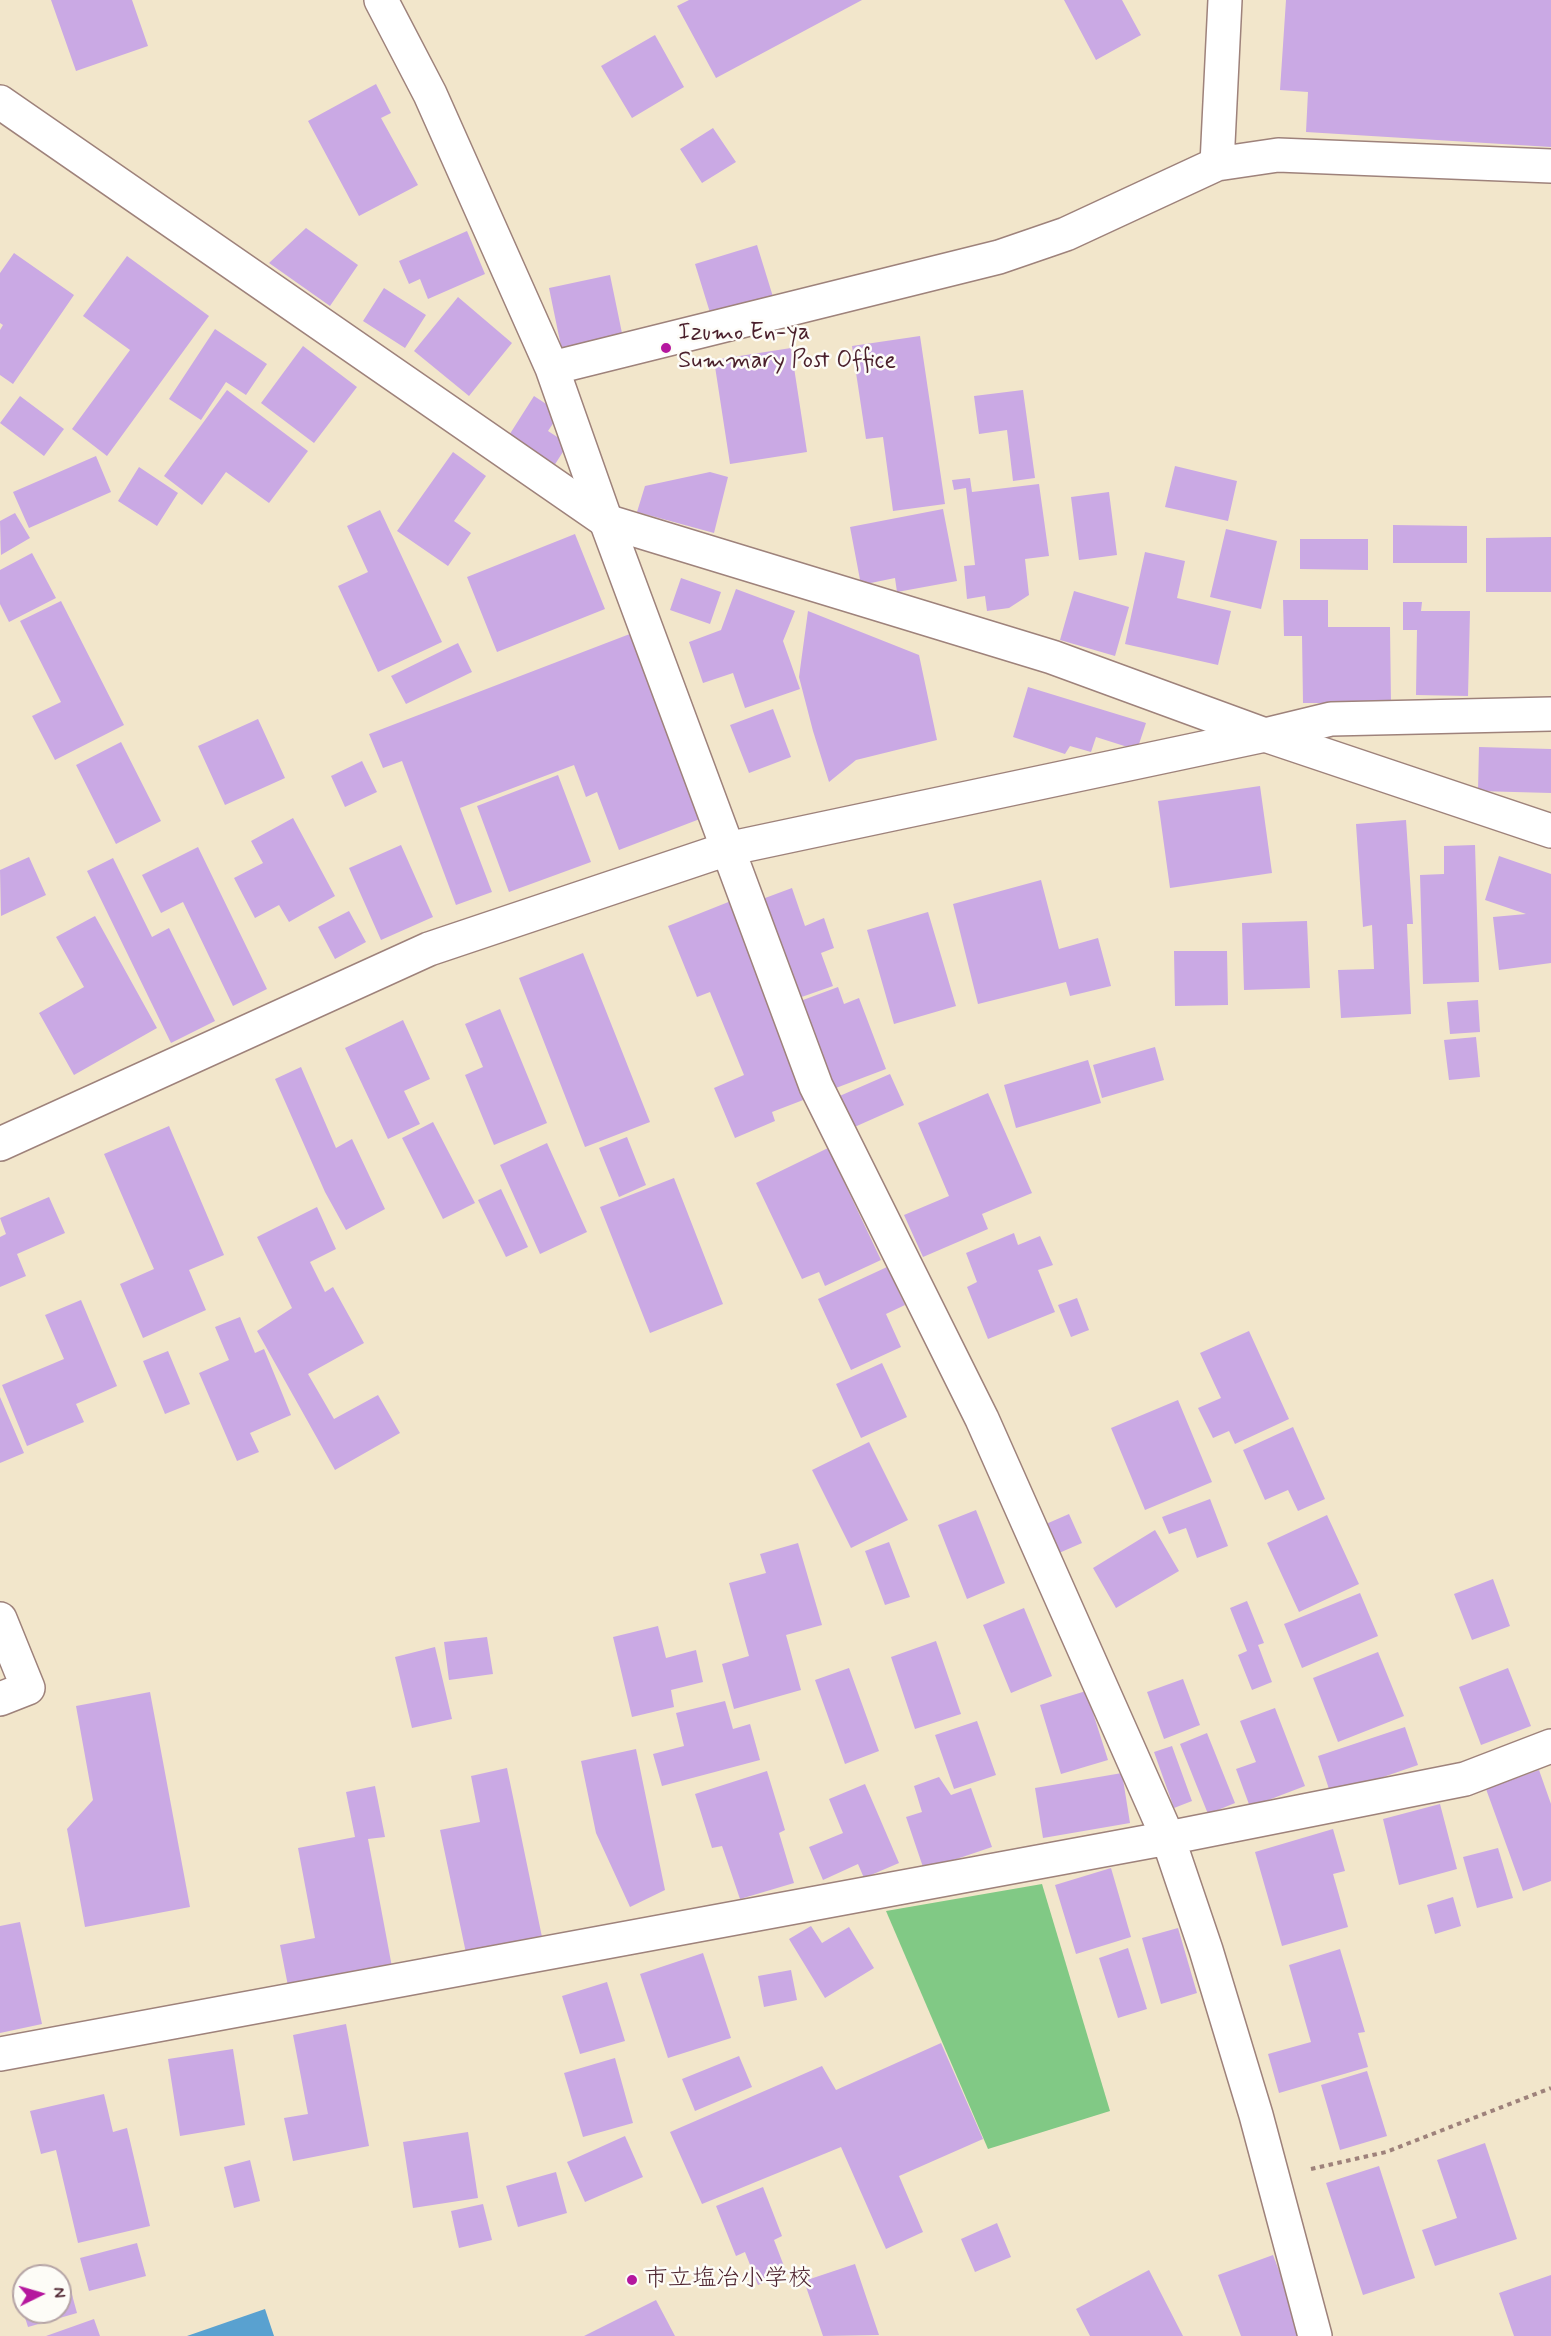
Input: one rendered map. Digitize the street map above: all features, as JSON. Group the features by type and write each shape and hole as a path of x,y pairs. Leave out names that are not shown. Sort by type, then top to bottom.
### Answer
{"street":[{"path":"381,0 430,94 552,368 606,521 816,1086 982,1419 1168,1838 1206,1950 1256,2115 1315,2336"},
{"path":"1217,164 1226,0"},
{"path":"1,106 606,521 1052,657 1265,735 1551,831"},
{"path":"552,368 999,257 1066,234 1217,164 1278,155 1551,166"},
{"path":"0,1144 429,949 727,849 1331,719 1551,714"},
{"path":"0,1619 28,1688 0,1699"},
{"path":"0,2054 1168,1838 1465,1779 1551,1746"}],"path":[{"path":"1273,2177 1386,2152 1551,2088"}],"green space":[{"path":"1042,1884 1110,2111 988,2149 886,1911"}],"water":[{"path":"265,2309 274,2336 187,2336"}],"building":[{"path":"51,0 132,0 148,46 76,71"},
{"path":"689,0 862,0 716,78 677,6"},
{"path":"1064,0 1122,0 1141,35 1096,60"},
{"path":"1286,0 1551,0 1551,147 1306,132 1308,92 1280,90"},
{"path":"655,35 684,87 632,118 601,66"},
{"path":"376,84 391,113 381,118 418,185 359,216 308,121"},
{"path":"713,128 736,162 702,183 680,149"},
{"path":"306,228 358,265 330,306 269,263"},
{"path":"467,231 485,274 428,299 420,279 409,284 399,261"},
{"path":"757,245 774,300 712,319 695,264"},
{"path":"14,253 74,295 13,384 0,375 0,330 3,325 0,323 0,273"},
{"path":"127,256 209,316 107,456 72,429 130,350 83,316"},
{"path":"610,275 623,338 562,351 549,288"},
{"path":"384,288 426,315 405,348 363,321"},
{"path":"458,297 512,343 469,396 414,351"},
{"path":"215,329 267,364 246,395 226,382 201,420 169,399"},
{"path":"920,336 945,504 893,511 883,437 866,439 852,346"},
{"path":"303,346 357,387 314,443 261,403"},
{"path":"791,348 807,452 730,464 714,360"},
{"path":"227,390 308,451 269,503 226,472 202,505 164,476"},
{"path":"1023,390 1035,478 1013,481 1007,430 979,434 974,396"},
{"path":"20,396 64,429 44,456 0,423"},
{"path":"534,396 560,413 548,431 568,444 552,469 506,440"},
{"path":"453,452 486,476 454,521 471,533 448,566 397,531"},
{"path":"96,456 111,492 29,528 13,492"},
{"path":"1175,466 1237,481 1228,521 1165,507"},
{"path":"139,467 178,493 157,526 118,501"},
{"path":"710,472 728,477 714,533 637,512 645,486"},
{"path":"970,478 972,492 1039,484 1049,556 1025,559 1029,595 1009,608 987,611 985,596 967,599 964,566 975,565 966,488 954,490 952,480"},
{"path":"1109,492 1117,555 1079,560 1071,497"},
{"path":"943,509 957,581 897,592 895,578 861,585 850,527"},
{"path":"380,510 442,642 378,672 338,586 368,572 347,526"},
{"path":"15,513 30,538 1,555 0,521"},
{"path":"1393,525 1467,526 1467,563 1393,563"},
{"path":"1226,529 1277,541 1261,609 1210,597"},
{"path":"575,534 605,609 497,652 467,577"},
{"path":"1551,537 1551,592 1486,592 1486,538"},
{"path":"1300,539 1368,539 1368,570 1300,569"},
{"path":"1145,552 1185,561 1177,598 1231,611 1218,665 1125,644"},
{"path":"32,553 56,598 9,622 0,604 0,570"},
{"path":"681,578 721,592 710,624 670,610"},
{"path":"736,589 795,611 783,641 800,689 745,708 733,673 703,683 689,642 721,630"},
{"path":"1074,591 1129,607 1115,656 1060,640"},
{"path":"1283,600 1328,600 1328,627 1390,627 1391,703 1303,703 1302,636 1284,636"},
{"path":"61,601 124,725 55,760 32,716 61,702 20,621"},
{"path":"1403,602 1422,602 1421,611 1470,611 1468,696 1416,695 1417,630 1403,630"},
{"path":"808,611 919,655 937,740 856,760 829,782 799,677"},
{"path":"635,632 705,817 619,850 597,792 586,797 574,765 460,808 492,892 456,905 402,761 383,768 369,734"},
{"path":"458,643 472,672 406,704 391,676"},
{"path":"1028,687 1146,723 1137,750 1096,737 1091,752 1070,746 1065,754 1013,737"},
{"path":"773,709 791,757 749,773 730,725"},
{"path":"258,719 285,778 225,805 198,746"},
{"path":"121,742 161,821 116,844 76,765"},
{"path":"1479,747 1551,749 1551,793 1478,791"},
{"path":"362,761 377,792 345,807 331,776"},
{"path":"558,775 591,862 509,892 477,806"},
{"path":"1260,786 1272,873 1170,888 1158,801"},
{"path":"293,818 335,896 289,922 279,905 255,918 234,878 263,863 251,841"},
{"path":"1406,820 1413,924 1407,924 1411,1014 1341,1018 1338,970 1374,969 1372,925 1363,927 1356,824"},
{"path":"401,845 433,917 381,940 349,868"},
{"path":"1475,845 1479,982 1423,984 1420,875 1444,874 1444,846"},
{"path":"198,847 267,989 233,1006 183,902 161,913 142,875"},
{"path":"1499,856 1551,874 1551,963 1499,970 1493,917 1526,914 1485,900"},
{"path":"29,857 46,895 1,916 0,870"},
{"path":"113,858 152,937 169,928 215,1021 171,1043 87,871"},
{"path":"1041,880 1059,949 1098,938 1111,986 1070,996 1066,982 978,1004 953,904"},
{"path":"792,888 805,926 824,918 834,948 821,953 833,986 793,1000 757,901"},
{"path":"731,901 811,1097 772,1112 775,1121 735,1138 714,1088 744,1075 710,992 697,997 668,926"},
{"path":"349,911 366,942 335,959 318,927"},
{"path":"928,912 956,1006 894,1024 867,930"},
{"path":"95,916 157,1028 74,1075 39,1013 84,987 56,937"},
{"path":"1307,921 1310,988 1244,990 1242,923"},
{"path":"1174,951 1227,951 1228,1005 1175,1006"},
{"path":"583,953 650,1122 585,1147 519,978"},
{"path":"838,987 844,1004 859,998 886,1069 828,1091 795,1003"},
{"path":"1478,1000 1480,1032 1450,1034 1447,1002"},
{"path":"500,1009 547,1123 494,1145 465,1075 483,1067 465,1024"},
{"path":"403,1020 430,1079 404,1091 420,1124 388,1139 345,1048"},
{"path":"1476,1037 1480,1077 1449,1080 1444,1040"},
{"path":"1155,1047 1164,1080 1102,1098 1093,1065"},
{"path":"1088,1060 1101,1103 1016,1128 1004,1085"},
{"path":"301,1067 336,1148 352,1139 385,1209 346,1230 325,1192 275,1079"},
{"path":"890,1074 904,1105 850,1129 835,1098"},
{"path":"988,1093 1032,1193 982,1214 988,1229 923,1257 904,1215 949,1196 918,1123"},
{"path":"433,1122 475,1203 443,1219 402,1138"},
{"path":"169,1126 224,1255 189,1270 206,1310 143,1338 120,1284 154,1269 104,1154"},
{"path":"627,1137 646,1185 619,1197 599,1148"},
{"path":"547,1143 587,1232 540,1254 500,1165"},
{"path":"828,1148 881,1260 825,1286 819,1272 802,1279 756,1183"},
{"path":"674,1178 723,1304 650,1333 600,1207"},
{"path":"501,1189 528,1247 506,1257 478,1200"},
{"path":"49,1197 65,1233 17,1254 26,1276 0,1287 0,1237 6,1234 0,1218"},
{"path":"317,1207 336,1249 310,1262 325,1292 333,1287 364,1343 308,1374 334,1419 378,1395 400,1433 335,1470 257,1331 292,1308 257,1237"},
{"path":"1014,1233 1018,1245 1040,1236 1053,1265 1038,1270 1055,1312 988,1339 967,1287 977,1282 966,1253"},
{"path":"887,1267 905,1305 886,1314 901,1347 851,1370 818,1299"},
{"path":"1077,1298 1089,1330 1071,1337 1058,1305"},
{"path":"81,1300 117,1386 76,1404 84,1422 27,1446 2,1385 64,1359 45,1315"},
{"path":"240,1317 255,1353 264,1349 291,1415 250,1433 259,1452 237,1461 199,1373 229,1360 215,1327"},
{"path":"1249,1331 1289,1419 1235,1444 1229,1431 1213,1438 1198,1408 1221,1398 1200,1353"},
{"path":"168,1351 190,1404 165,1414 143,1361"},
{"path":"882,1363 907,1417 861,1438 836,1384"},
{"path":"0,1397 24,1453 0,1463"},
{"path":"1178,1400 1212,1482 1145,1510 1111,1428"},
{"path":"1293,1427 1325,1499 1298,1511 1288,1490 1265,1500 1243,1450"},
{"path":"869,1442 908,1520 851,1548 812,1470"},
{"path":"1210,1499 1228,1546 1197,1558 1186,1528 1169,1534 1162,1517"},
{"path":"976,1510 1005,1583 967,1599 938,1525"},
{"path":"1069,1514 1082,1543 1059,1553 1046,1524"},
{"path":"1327,1515 1359,1584 1299,1612 1267,1543"},
{"path":"1155,1530 1179,1571 1116,1608 1093,1568"},
{"path":"889,1542 910,1597 885,1605 865,1551"},
{"path":"798,1543 822,1625 786,1635 801,1690 734,1709 722,1664 749,1656 729,1583 766,1573 760,1554"},
{"path":"1493,1579 1510,1626 1472,1640 1454,1594"},
{"path":"1360,1593 1378,1636 1302,1668 1284,1624"},
{"path":"1247,1601 1264,1643 1258,1645 1272,1682 1252,1690 1238,1655 1247,1651 1230,1608"},
{"path":"1024,1608 1052,1676 1011,1693 983,1625"},
{"path":"658,1626 666,1658 696,1650 703,1682 671,1690 674,1707 632,1717 613,1637"},
{"path":"487,1637 493,1674 449,1680 444,1642"},
{"path":"936,1641 961,1714 915,1729 891,1657"},
{"path":"435,1647 452,1719 412,1728 395,1657"},
{"path":"1378,1652 1404,1716 1338,1742 1313,1678"},
{"path":"849,1668 879,1751 845,1764 815,1680"},
{"path":"1508,1668 1531,1726 1481,1745 1459,1687"},
{"path":"1183,1679 1200,1725 1164,1739 1147,1692"},
{"path":"1086,1691 1108,1760 1061,1774 1040,1705"},
{"path":"150,1692 190,1907 85,1927 67,1829 93,1800 76,1706"},
{"path":"725,1701 733,1729 750,1724 760,1760 662,1786 653,1754 684,1746 676,1713"},
{"path":"1275,1708 1305,1786 1250,1807 1236,1769 1256,1762 1240,1721"},
{"path":"977,1721 996,1775 954,1789 935,1735"},
{"path":"1405,1727 1418,1765 1331,1795 1318,1756"},
{"path":"1207,1733 1235,1803 1208,1814 1180,1744"},
{"path":"1172,1746 1192,1801 1174,1808 1154,1752"},
{"path":"636,1749 665,1890 630,1907 596,1833 581,1761"},
{"path":"507,1768 542,1937 466,1953 440,1830 480,1822 471,1776"},
{"path":"1539,1770 1551,1804 1551,1881 1523,1891 1486,1789"},
{"path":"767,1771 785,1830 779,1833 794,1883 740,1899 722,1846 712,1848 695,1794"},
{"path":"1122,1773 1130,1823 1043,1838 1035,1788"},
{"path":"939,1777 951,1795 971,1788 992,1847 924,1870 906,1817 922,1812 914,1786"},
{"path":"865,1784 899,1863 864,1878 858,1864 823,1880 809,1847 843,1833 829,1799"},
{"path":"375,1786 385,1837 368,1839 392,1967 288,1986 280,1945 315,1938 298,1848 355,1837 346,1792"},
{"path":"1440,1804 1457,1869 1399,1885 1383,1819"},
{"path":"1333,1829 1345,1871 1333,1874 1348,1927 1282,1946 1255,1852"},
{"path":"1498,1848 1513,1898 1477,1908 1463,1857"},
{"path":"1111,1868 1131,1937 1076,1954 1055,1885"},
{"path":"1453,1897 1461,1926 1435,1934 1427,1905"},
{"path":"20,1922 42,2024 0,2033 0,1926"},
{"path":"811,1926 822,1943 849,1927 874,1968 825,1998 789,1939"},
{"path":"1178,1928 1197,1993 1161,2004 1142,1938"},
{"path":"1128,1948 1147,2009 1118,2018 1099,1958"},
{"path":"1340,1949 1365,2032 1358,2033 1368,2067 1279,2093 1268,2054 1311,2042 1289,1965"},
{"path":"703,1953 731,2038 668,2058 640,1974"},
{"path":"791,1970 797,2000 764,2007 758,1976"},
{"path":"607,1982 625,2041 580,2054 562,1996"},
{"path":"346,2024 369,2146 293,2161 284,2118 308,2114 293,2035"},
{"path":"941,2043 983,2139 899,2176 923,2232 886,2249 841,2147 702,2204 670,2132 822,2066 836,2090"},
{"path":"233,2049 245,2125 180,2136 168,2059"},
{"path":"739,2056 752,2087 695,2111 682,2079"},
{"path":"615,2058 633,2123 583,2137 564,2073"},
{"path":"1367,2071 1387,2136 1340,2150 1321,2085"},
{"path":"104,2094 113,2132 127,2128 150,2226 78,2243 56,2150 41,2154 30,2111"},
{"path":"468,2132 478,2198 413,2208 403,2142"},
{"path":"625,2136 643,2177 585,2202 567,2162"},
{"path":"1485,2143 1517,2239 1435,2266 1422,2230 1457,2218 1437,2160"},
{"path":"250,2160 260,2201 234,2208 224,2167"},
{"path":"1379,2166 1415,2278 1363,2295 1326,2183"},
{"path":"556,2172 567,2213 518,2227 506,2186"},
{"path":"763,2187 782,2236 774,2240 787,2274 758,2285 745,2252 736,2256 716,2206"},
{"path":"483,2204 492,2240 459,2248 451,2211"},
{"path":"997,2223 1011,2257 975,2272 961,2239"},
{"path":"137,2243 146,2276 89,2291 80,2258"},
{"path":"1273,2255 1304,2336 1241,2336 1218,2275"},
{"path":"855,2264 879,2335 823,2336 804,2281"},
{"path":"1149,2270 1183,2336 1090,2336 1076,2309"},
{"path":"1551,2275 1551,2336 1514,2336 1499,2293"},
{"path":"72,2295 77,2313 72,2314"},
{"path":"656,2300 675,2336 584,2336"},
{"path":"94,2319 100,2336 46,2336"}],"place":[{"name":"Izumo En-ya Summary Post Office","path":"666,348"},
{"name":"市立塩冶小学校","path":"632,2280"}]}
